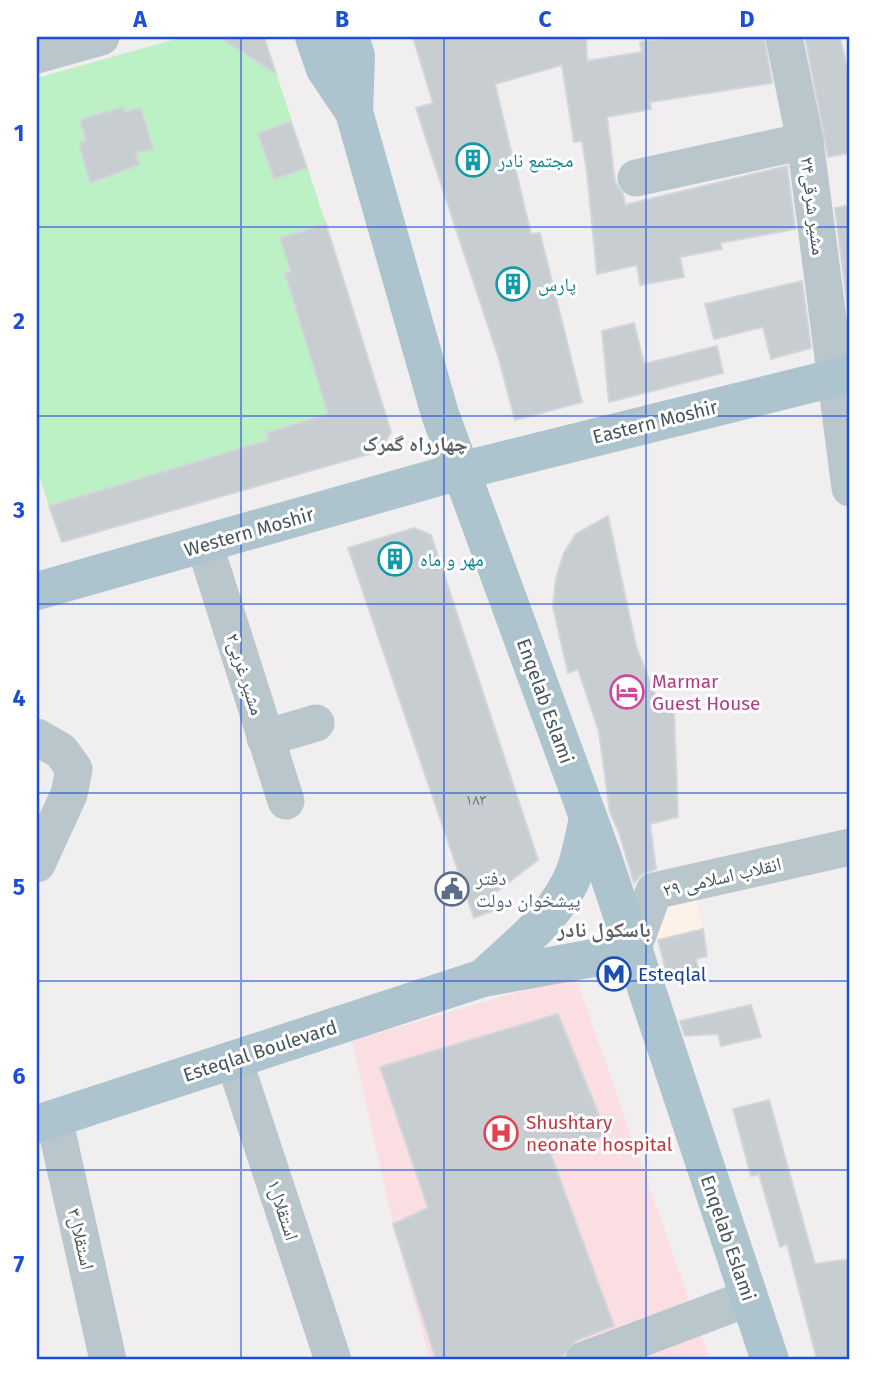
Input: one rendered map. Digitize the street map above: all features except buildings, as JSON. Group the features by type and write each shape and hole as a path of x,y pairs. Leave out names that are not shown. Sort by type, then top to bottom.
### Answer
{"main road":[{"path":"314,37 325,69 354,112"},
{"name":"Enqelab Eslami","path":"349,37 356,57 354,112 440,414 589,818 770,1360"},
{"name":"Eastern Moshir","path":"460,471 843,375"},
{"name":"Western Moshir","path":"37,591 205,546 460,471"},
{"path":"483,978 542,924 563,897 575,871 589,818"},
{"name":"Esteqlal Boulevard","path":"45,1121 483,978 632,951"}],"street":[{"path":"37,55 101,37"},
{"name":"مشیر شرقی۲۴","path":"785,37 805,141 843,375 850,488"},
{"path":"636,178 805,141"},
{"name":"۲مشیر غربی","path":"205,546 286,801"},
{"path":"265,738 316,723"},
{"path":"37,737 61,751 74,769 69,794 37,864"},
{"name":"انقلاب اسلامی ۲۹","path":"632,951 654,891 850,848"},
{"name":"استقلال۱","path":"234,1060 333,1360"},
{"name":"استقلال۳","path":"45,1121 108,1360"},
{"path":"584,1360 749,1298"}],"shaded area":[{"path":"694,893 703,929 656,941 648,905"},
{"name":"Shushtary neonate hospital","path":"575,975 710,1360 430,1360 393,1224 352,1041"}],"green space":[{"path":"183,37 264,37 337,257 285,274 328,414 267,433 269,440 49,506 37,469 37,78"}],"place":[{"name":"مجتمع نادر","path":"473,160"},
{"name":"پارس","path":"513,284"},
{"name":"مهر و ماه","path":"395,559"},
{"name":"Marmar Guest House","path":"627,692"},
{"name":"دفتر پیشخوان دولت","path":"452,889"},
{"name":"Esteqlal","path":"614,974"},
{"name":"Shushtary neonate hospital","path":"501,1133"}],"district":[{"name":"چهارراه گمرک","path":"415,444"},
{"name":"باسکول نادر","path":"604,930"}]}
